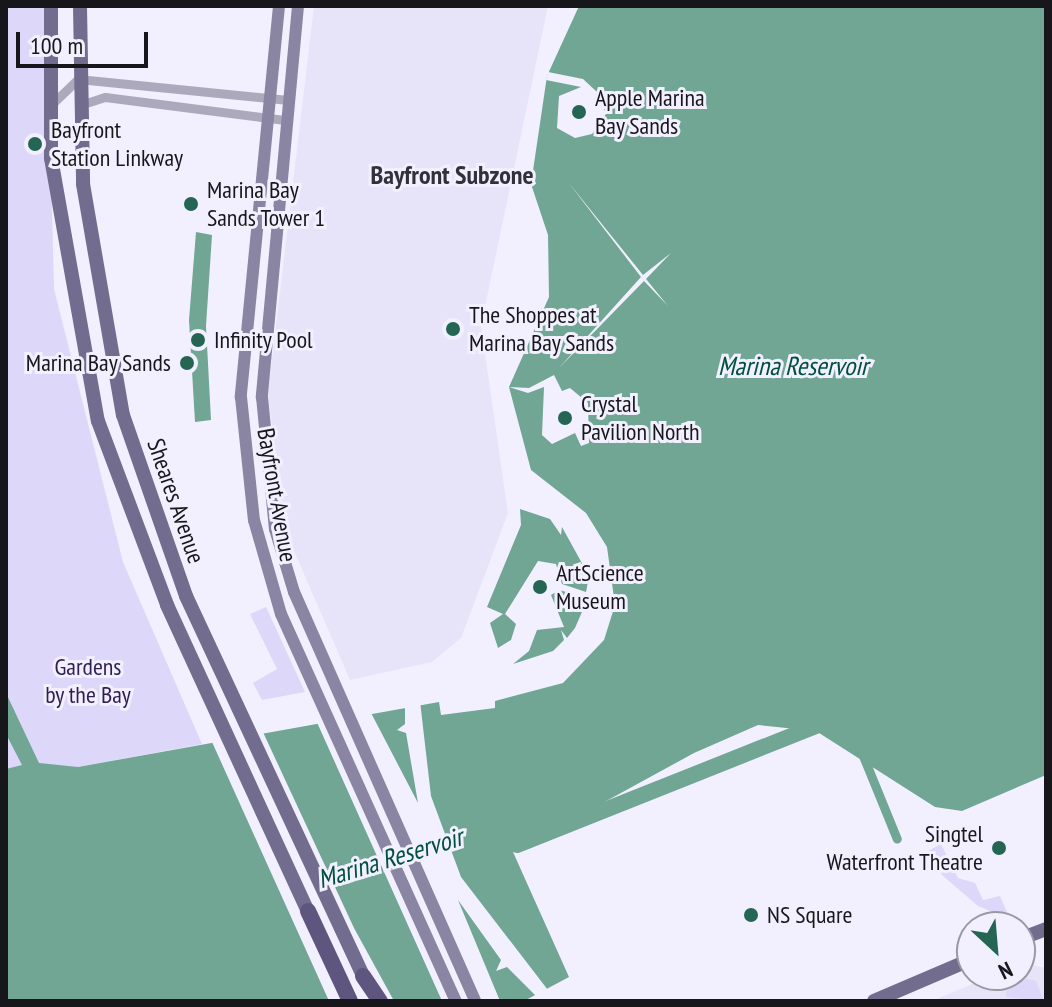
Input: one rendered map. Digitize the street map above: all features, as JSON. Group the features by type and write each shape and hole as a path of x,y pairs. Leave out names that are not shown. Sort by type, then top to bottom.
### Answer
{"highway":[{"path":"308,911 339,1001"},
{"path":"308,911 350,1001"},
{"path":"363,976 377,1001"}],"main road":[{"name":"Sheares Avenue","path":"51,6 49,109 84,366 167,605 308,911"},
{"name":"Sheares Avenue","path":"80,6 78,106 110,361 186,596 363,976"},
{"name":"Bayfront Avenue","path":"279,6 265,117 241,397 256,532 281,614 456,1001"},
{"name":"Bayfront Avenue","path":"298,6 285,120 262,397 275,529 300,606 475,1001"},
{"path":"874,1001 956,966"}],"street":[{"path":"49,109 78,79 288,100"},
{"path":"78,106 105,97 285,120"}],"shaded area":[{"path":"314,6 548,6 481,326 508,513 461,638 432,662 350,680 285,530 268,393"},
{"path":"1036,966 1046,968 1046,1001 932,1001 956,991 1036,991"}],"green space":[{"name":"Gardens by the Bay","path":"6,6 47,6 54,289 123,562 202,744 78,767 6,769"},
{"path":"266,607 305,692 262,700 253,683 277,669 250,614"},
{"path":"941,844 958,878 975,883 983,900 1000,896 1007,911 990,911 978,906 942,875 928,851"},
{"path":"1036,981 1044,1001 1006,997 1006,991 1036,991"}],"water":[{"name":"Marina Reservoir","path":"579,6 1046,6 1046,775 962,811 935,807 816,731 758,725 694,753 513,852 569,977 524,1001 6,1001 6,769 22,765 6,734 6,693 39,763 78,767 439,702 441,715 495,708 495,701 563,683 604,640 615,605 607,547 586,513 531,470 509,387 549,297 548,235 531,184 547,76"},
{"name":"Infinity Pool","path":"196,232 212,235 206,326 211,420 195,422 189,320"},
{"path":"520,509 550,519 561,535 562,527 589,576 586,592 562,584 556,564 538,561 505,614 516,624 511,640 498,648 490,623 503,614 487,607 521,525"},
{"path":"559,590 588,598 575,628 567,638 561,630 564,640 553,651 513,664 529,651 537,630 564,627 551,595"}],"pier":[{"path":"548,72 583,79 597,92 606,114 592,134 575,138 557,128 559,96 581,87 546,80"},
{"path":"568,182 643,275 671,253 646,279 668,306 644,281 558,369 641,277"},
{"name":"Crystal Pavilion North","path":"554,375 562,391 570,388 588,403 589,443 581,446 575,433 552,444 542,435 544,387 528,393 509,387 529,388"},
{"path":"420,701 431,796 461,877 551,994 539,999 507,967 496,971 501,960 458,900 500,1001 442,1001 315,718 369,709 418,803 406,733 397,730 405,724 405,704"},
{"path":"262,730 354,928 394,1001 329,1001 212,742"}],"waterway":[{"name":"Marina Reservoir","path":"517,845 826,722"},
{"path":"859,746 897,839"}],"place":[{"name":"Apple Marina Bay Sands","path":"579,112"},
{"name":"Bayfront Station Linkway","path":"35,144"},
{"name":"Marina Bay Sands Tower 1","path":"191,204"},
{"name":"The Shoppes at Marina Bay Sands","path":"453,329"},
{"name":"Infinity Pool","path":"198,340"},
{"name":"Marina Bay Sands","path":"187,363"},
{"name":"Crystal Pavilion North","path":"565,418"},
{"name":"ArtScience Museum","path":"540,587"},
{"name":"Singtel Waterfront Theatre","path":"999,848"},
{"name":"NS Square","path":"751,915"}],"district":[{"name":"Bayfront Subzone","path":"452,175"}]}
